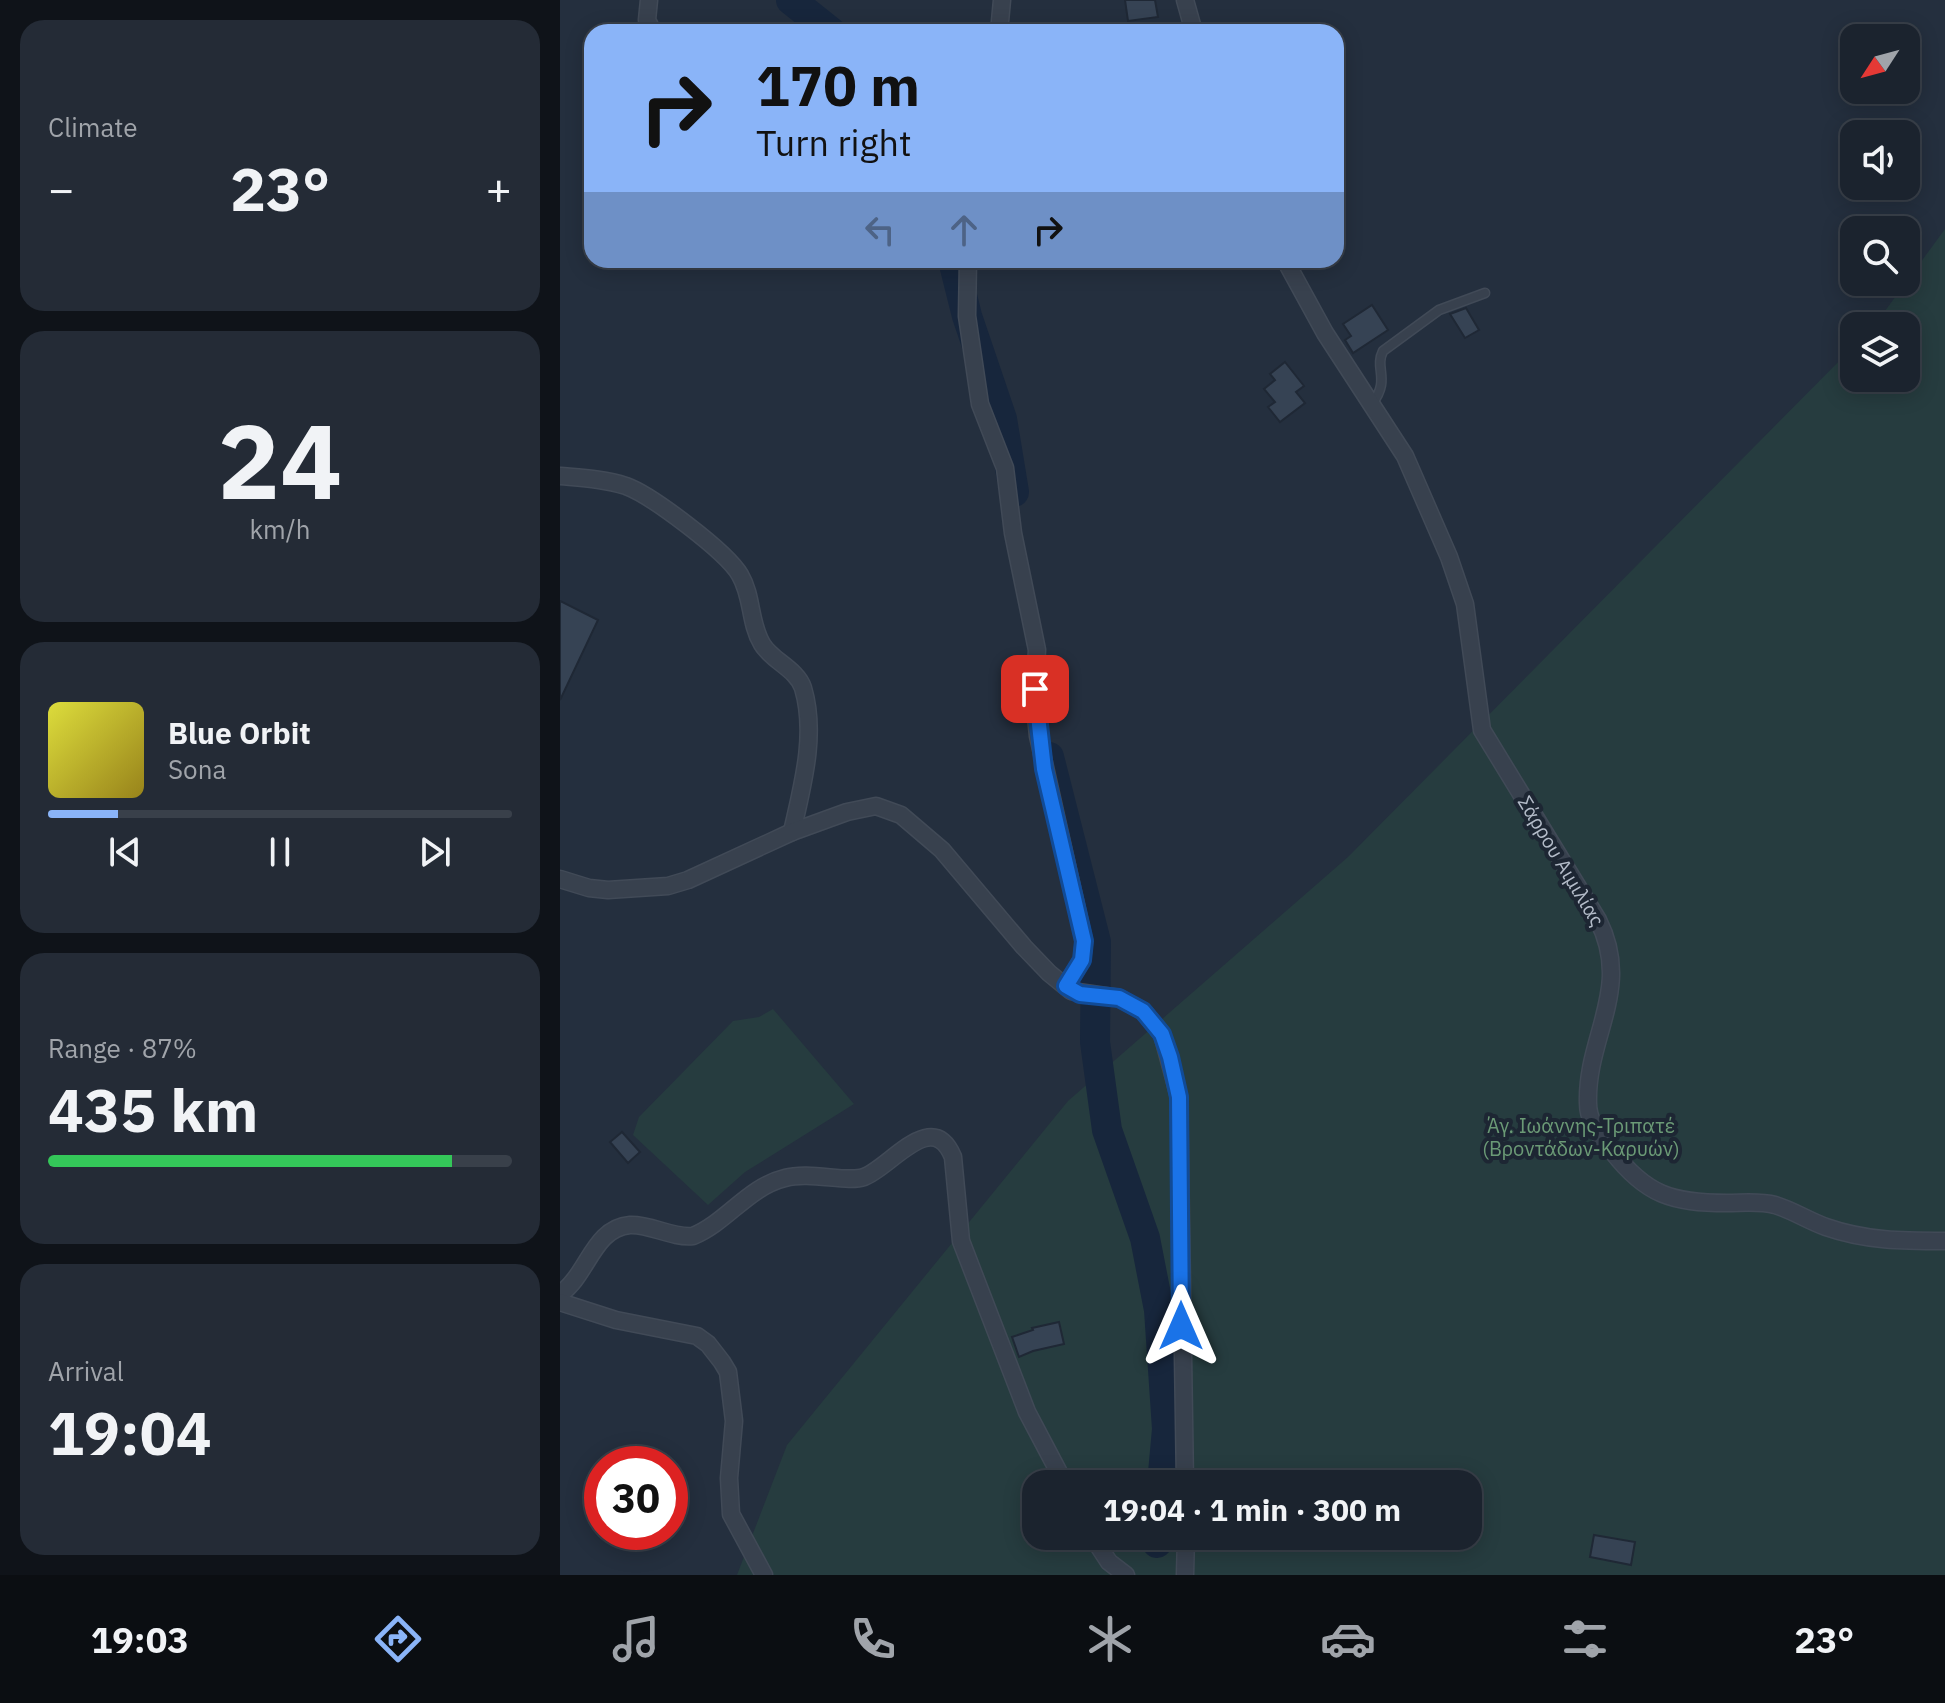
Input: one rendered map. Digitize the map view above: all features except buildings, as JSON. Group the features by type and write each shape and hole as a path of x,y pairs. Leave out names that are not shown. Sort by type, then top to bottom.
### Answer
{"street":[{"path":"649,0 649,24"},
{"path":"1000,24 1002,0"},
{"path":"1185,0 1192,24"},
{"path":"968,268 967,316 980,404 1005,468 1013,533 1037,650 1034,698 1040,747 1084,941 1073,990"},
{"name":"Σάρρου Αιμιλίας","path":"1289,268 1325,333 1405,456 1458,583 1470,629 1475,694 1482,730 1598,920 1611,951 1610,987 1588,1092 1593,1125 1634,1178 1671,1197 1695,1203 1773,1205 1828,1227 1874,1239 1945,1241"},
{"path":"560,476 604,480 639,492 720,552 738,571 746,588 752,622 762,644 803,687 807,749 792,832"},
{"path":"560,879 589,888 653,889 688,880 792,832 876,806 901,815 947,856 1024,947 1073,990 1119,998 1143,1011 1162,1034 1179,1097 1185,1470"},
{"path":"560,1294 577,1279 601,1240 615,1229 636,1225 683,1237 693,1236 765,1185 800,1175 860,1178 917,1140 927,1136 934,1138 949,1149 955,1166 961,1241 1027,1412 1058,1470"},
{"path":"560,1302 616,1320 697,1336 722,1362 728,1372 734,1421 729,1488 731,1514 764,1575"},
{"path":"1101,1550 1114,1569"},
{"path":"1185,1575 1186,1550"}],"lane":[{"path":"1372,404 1382,386 1380,358 1383,351 1439,310 1485,293"}],"green space":[{"name":"Άγ. Ιωάννης-Τριπατέ (Βροντάδων-Καρυών)","path":"1945,229 1945,1575 737,1575 787,1445 1068,1101 1348,857 1840,360 1840,392 1920,392 1920,312 1884,312 1896,296 1920,296 1920,263"},
{"path":"773,1009 854,1104 745,1172 708,1205 633,1135 639,1117 733,1021 759,1017"}],"waterway":[{"path":"791,0 821,24"},
{"path":"955,268 967,316 1002,419 1014,492"},
{"path":"1049,757 1096,942 1095,1042 1107,1130 1145,1238 1159,1310 1167,1429 1163,1470"}],"route":[{"path":"1035,689 1044,769 1084,941 1082,960 1066,986 1080,994 1119,998 1143,1011 1162,1034 1170,1057 1179,1097 1181,1326"}]}
